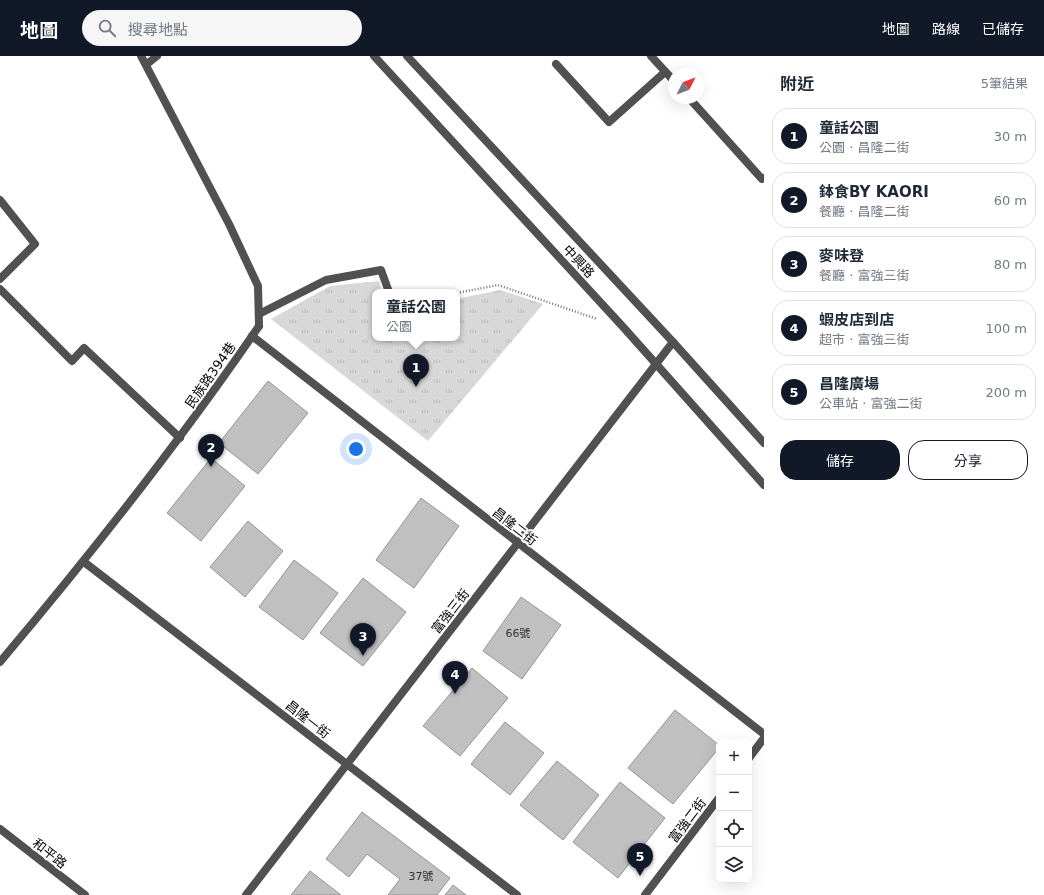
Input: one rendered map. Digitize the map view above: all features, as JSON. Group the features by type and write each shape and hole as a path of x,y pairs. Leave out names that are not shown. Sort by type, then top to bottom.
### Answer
{"street":[{"name":"民族路394巷","path":"0,662 84,562 180,438 259,326 258,286 229,224 141,56"},
{"path":"146,64 157,56"},
{"name":"中興路","path":"374,56 655,363 764,485"},
{"name":"中興路","path":"407,56 673,342 764,444"},
{"path":"651,56 668,74"},
{"path":"556,64 609,122 666,72"},
{"path":"694,104 763,179"},
{"path":"0,200 35,244 0,279"},
{"path":"258,314 326,280 381,270 388,289"},
{"path":"0,289 72,360 84,348 180,438"},
{"name":"昌隆二街","path":"252,336 764,734"},
{"name":"富強三街","path":"246,895 655,363 673,342"},
{"name":"昌隆一街","path":"84,562 517,895"},
{"path":"752,754 764,738"},
{"name":"富強二街","path":"645,895 716,802"},
{"name":"和平路","path":"0,829 85,895"}],"path":[{"path":"460,292 498,285 602,321"}],"green space":[{"path":"379,281 381,289 372,289 372,341 460,341 461,298 500,290 543,304 428,441 271,319 330,286"}],"building":[{"path":"268,381 308,413 258,474 219,443"},
{"path":"211,458 245,486 201,541 167,513"},
{"path":"421,498 459,526 414,588 376,560"},
{"path":"248,521 283,551 245,597 210,567"},
{"path":"294,560 338,593 303,640 259,607"},
{"path":"363,578 406,612 363,666 320,633"},
{"path":"521,597 561,625 522,679 483,651"},
{"path":"472,668 508,698 460,756 423,726"},
{"path":"675,710 716,743 716,752 673,804 628,768"},
{"path":"505,722 544,753 510,795 471,764"},
{"path":"557,761 599,795 563,840 520,805"},
{"path":"620,782 665,818 618,878 573,842"},
{"path":"362,812 450,878 437,895 388,895 400,879 367,854 349,877 326,859"},
{"path":"310,871 341,895 291,895"},
{"path":"453,885 466,895 445,895"}],"place":[{"name":"童話公園","path":"416,387"},
{"name":"鉢食BY KAORI","path":"211,467"},
{"name":"麥味登","path":"363,656"},
{"name":"蝦皮店到店","path":"455,694"},
{"name":"昌隆廣場","path":"640,876"}]}
